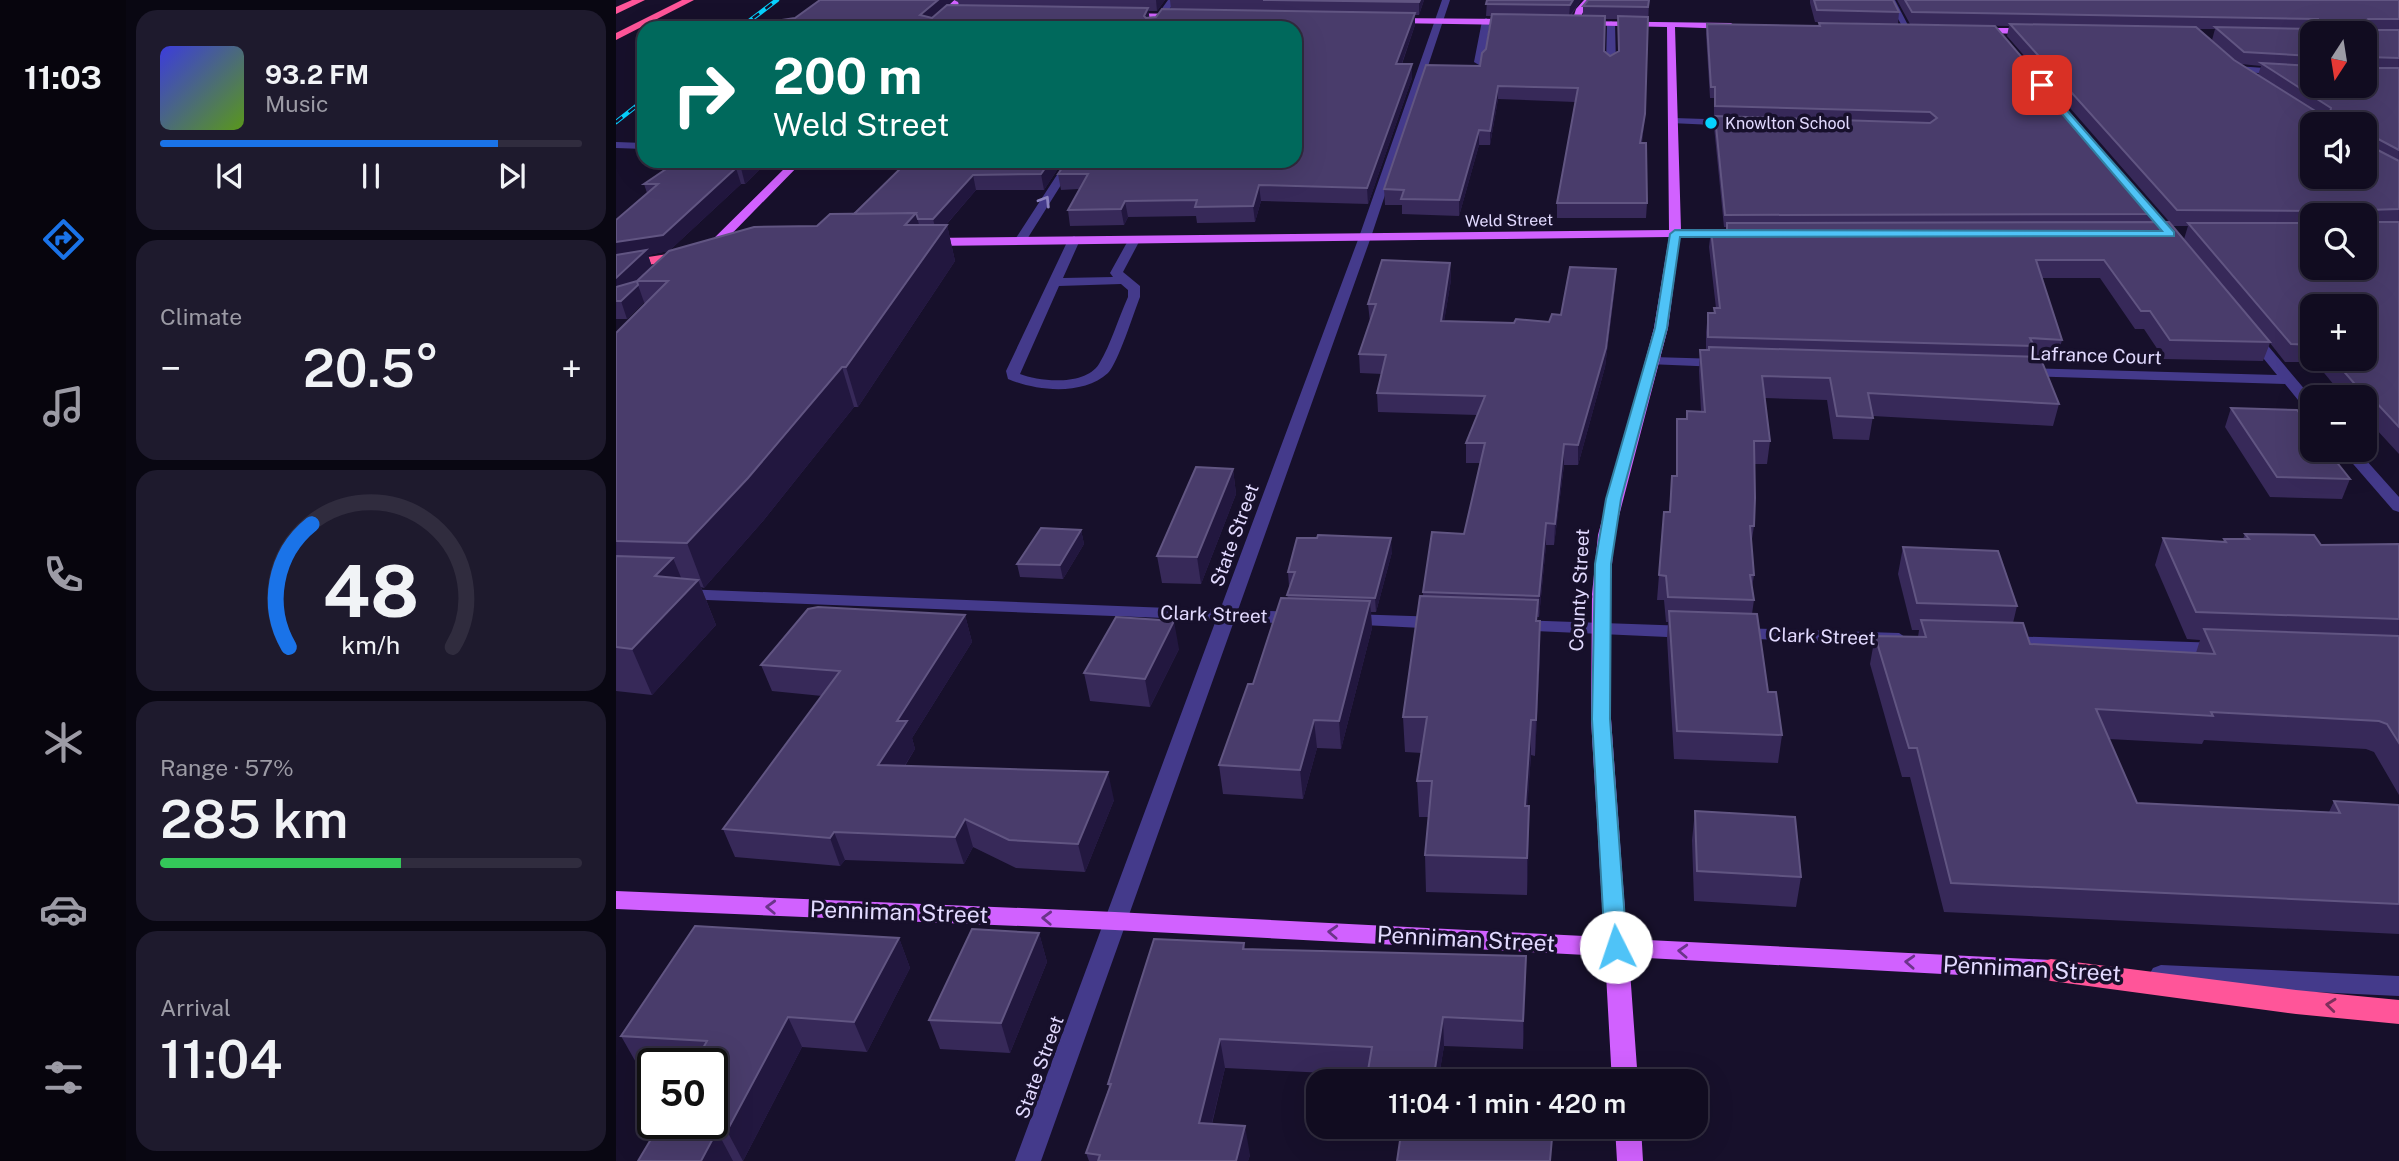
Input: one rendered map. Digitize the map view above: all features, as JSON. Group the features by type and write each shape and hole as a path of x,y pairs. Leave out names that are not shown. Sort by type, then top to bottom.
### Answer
{"highway":[{"path":"616,11 640,0"},
{"path":"648,21 689,0"},
{"path":"616,37 637,26"},
{"path":"616,266 706,252"},
{"path":"2052,970 2296,1002 2399,1012"}],"main road":[{"path":"937,21 960,0"},
{"path":"1574,23 1580,9 1589,0"},
{"path":"946,12 960,12"},
{"path":"1120,15 1188,16"},
{"path":"1382,20 1524,22"},
{"path":"1561,23 1741,26"},
{"name":"County Street","path":"1624,1069 1601,719 1601,629 1606,535 1653,361 1667,293 1675,234 1671,25"},
{"path":"1894,29 1921,29"},
{"path":"1972,30 2037,31"},
{"path":"690,268 791,168"},
{"name":"Weld Street","path":"914,242 1748,233"},
{"path":"706,252 732,249"},
{"name":"Penniman Street","path":"616,900 1115,921 2052,970"},
{"path":"1629,1139 1630,1161"}],"street":[{"path":"1157,21 1172,0"},
{"name":"State Street","path":"1028,1161 1365,237 1446,0"},
{"path":"1891,0 1908,29"},
{"path":"1479,62 1486,22"},
{"path":"1611,24 1611,64"},
{"path":"1997,31 2006,41"},
{"path":"2225,61 2258,84"},
{"path":"2235,69 2300,73"},
{"path":"1674,121 1755,123"},
{"path":"616,145 637,146"},
{"path":"1020,241 1066,168"},
{"path":"1074,240 1013,371 1013,376 1028,382 1082,380 1104,369 1134,297 1135,289 1116,273 1134,240"},
{"path":"1055,282 1124,280"},
{"path":"2245,328 2300,395"},
{"path":"1653,361 1735,363"},
{"name":"Lafrance Court","path":"2011,371 2287,380"},
{"path":"2360,462 2399,507"},
{"name":"Clark Street","path":"658,593 1310,618"},
{"path":"1338,619 1462,624"},
{"name":"Clark Street","path":"1504,625 1917,639"},
{"path":"1986,642 2234,649"},
{"name":"Penniman Street","path":"2052,970 2399,986"}],"building":[{"path":"820,0 938,0 920,15 932,18 947,5 1148,8 1144,16 1146,18 1156,17 1162,9 1415,13 1396,64 1412,64 1367,188 1259,185 1253,206 1195,207 1197,200 1125,201 1121,209 1068,210 1088,174 1058,174 1062,168 1302,168 1302,21 781,21 795,18"},
{"path":"1263,0 1420,0 1419,2"},
{"path":"1487,0 1573,0 1570,5 1486,4"},
{"path":"1588,0 1649,0 1648,7 1583,6"},
{"path":"1814,0 1893,0 1899,12 1817,10"},
{"path":"1905,0 2399,0 2399,19 1912,12"},
{"path":"1492,14 1605,16 1604,51 1610,56 1619,51 1618,16 1648,17 1645,114 1640,143 1646,143 1647,203 1557,203 1578,88 1498,86 1490,131 1479,130 1459,200 1401,199 1404,190 1384,189 1426,65 1480,66"},
{"path":"1819,23 1995,26 2156,214 1725,215 1715,116 1930,123 1937,118 1930,112 1715,106 1715,87 1711,87 1707,24 1820,26"},
{"path":"2010,24 2196,27 2234,60 2317,112 2300,112 2300,189 2377,189 2377,150 2399,161 2399,209 2377,210 2377,203 2300,203 2300,211 2177,210"},
{"path":"2215,27 2300,29 2300,55 2244,52"},
{"path":"2377,30 2399,30 2399,58 2377,57"},
{"path":"2261,63 2300,65 2300,88"},
{"path":"2377,68 2399,68 2399,150 2377,138 2377,112 2330,112 2331,108 2315,98 2377,98"},
{"path":"668,168 736,168 663,235 616,242 616,220 658,184 644,184"},
{"path":"901,168 1045,168 1041,174 973,175 933,219 918,219 916,213 854,214"},
{"path":"916,213 905,225 947,225 846,367 842,367 748,478 687,543 616,541 616,333 668,281 637,281 669,251 754,227 817,226 830,214"},
{"path":"2169,222 2270,342 2170,340 2150,311 2141,311 2104,260 2036,260 2062,340 2030,338 2034,346 1708,337 1708,313 1715,313 1714,308 1720,308 1711,230 1727,230 1727,223"},
{"path":"2377,222 2399,222 2399,427 2377,403 2377,385 2356,385 2343,371 2377,371 2377,294 2300,294 2300,344 2291,344 2188,223 2300,223 2300,280 2377,280"},
{"path":"646,250 616,278 616,255"},
{"path":"1382,260 1450,263 1441,321 1514,323 1516,319 1549,322 1552,314 1561,315 1570,267 1616,269 1606,348 1578,445 1564,444 1555,524 1546,523 1539,596 1423,592 1432,532 1464,534 1485,443 1466,443 1485,396 1377,393 1386,355 1359,354 1376,304 1368,304"},
{"path":"637,281 638,285 621,301 616,301 616,287"},
{"path":"1709,347 2040,357 2059,404 1868,393 1873,418 1837,416 1830,378 1762,376 1770,441 1754,441 1754,526 1750,526 1754,575 1750,575 1754,600 1668,597 1666,576 1659,575 1664,512 1670,512 1672,476 1677,476 1677,419 1687,419 1687,411 1705,412 1700,350 1709,350"},
{"path":"2231,408 2297,410 2300,414 2300,462 2337,462 2350,479 2277,477"},
{"path":"1196,467 1233,469 1197,557 1157,556"},
{"path":"1041,528 1081,530 1060,565 1017,564"},
{"path":"2245,534 2314,535 2321,545 2399,544 2399,619 2196,612 2163,538 2226,542 2224,539 2249,539"},
{"path":"1318,535 1391,538 1375,598 1287,595 1295,572 1288,572 1297,538 1317,538"},
{"path":"1903,547 1998,551 2017,606 1917,603"},
{"path":"616,556 673,558 655,576 698,580 632,649 616,647"},
{"path":"1420,596 1538,600 1536,621 1540,621 1536,720 1531,720 1525,806 1529,806 1527,858 1425,855 1432,781 1417,781 1427,717 1403,717"},
{"path":"1281,598 1370,601 1339,721 1314,720 1300,770 1219,765 1248,684 1253,684"},
{"path":"818,607 965,615 897,721 907,721 878,765 1108,772 1078,844 1009,840 965,819 955,837 834,832 830,838 723,829 840,671 761,665 808,609"},
{"path":"1669,611 1757,614 1768,692 1776,692 1782,735 1677,731"},
{"path":"1116,617 1174,621 1145,679 1084,673"},
{"path":"1921,620 2023,623 2030,644 2215,654 2204,629 2399,636 2399,743 2387,724 2379,721 2096,709 2137,803 2340,813 2334,801 2399,805 2399,904 1951,883 1917,748 1909,748 1875,636 1926,637"},
{"path":"1695,811 1795,817 1801,877 1697,871"},
{"path":"695,926 899,938 854,1022 788,1017 728,1129 728,1048 703,1048 707,1041 621,1036"},
{"path":"972,929 1039,933 1001,1023 929,1020"},
{"path":"1154,939 1244,943 1243,949 1526,956 1523,1021 1443,1017 1435,1069 1368,1069 1372,1047 1220,1039 1199,1123 1245,1126 1236,1161 1098,1161 1100,1155 1086,1153 1111,1084 1108,1084"},
{"path":"651,1139 713,1139 701,1161 638,1161"},
{"path":"1400,1139 1552,1139 1550,1161 1397,1161"}],"railway":[{"path":"749,21 777,0"},
{"path":"616,122 637,106"}],"place":[{"name":"Knowlton School","path":"1711,123"}],"route":[{"path":"1616,947 1601,719 1603,564 1614,499 1661,328 1675,234 2170,234 2042,85"}]}
